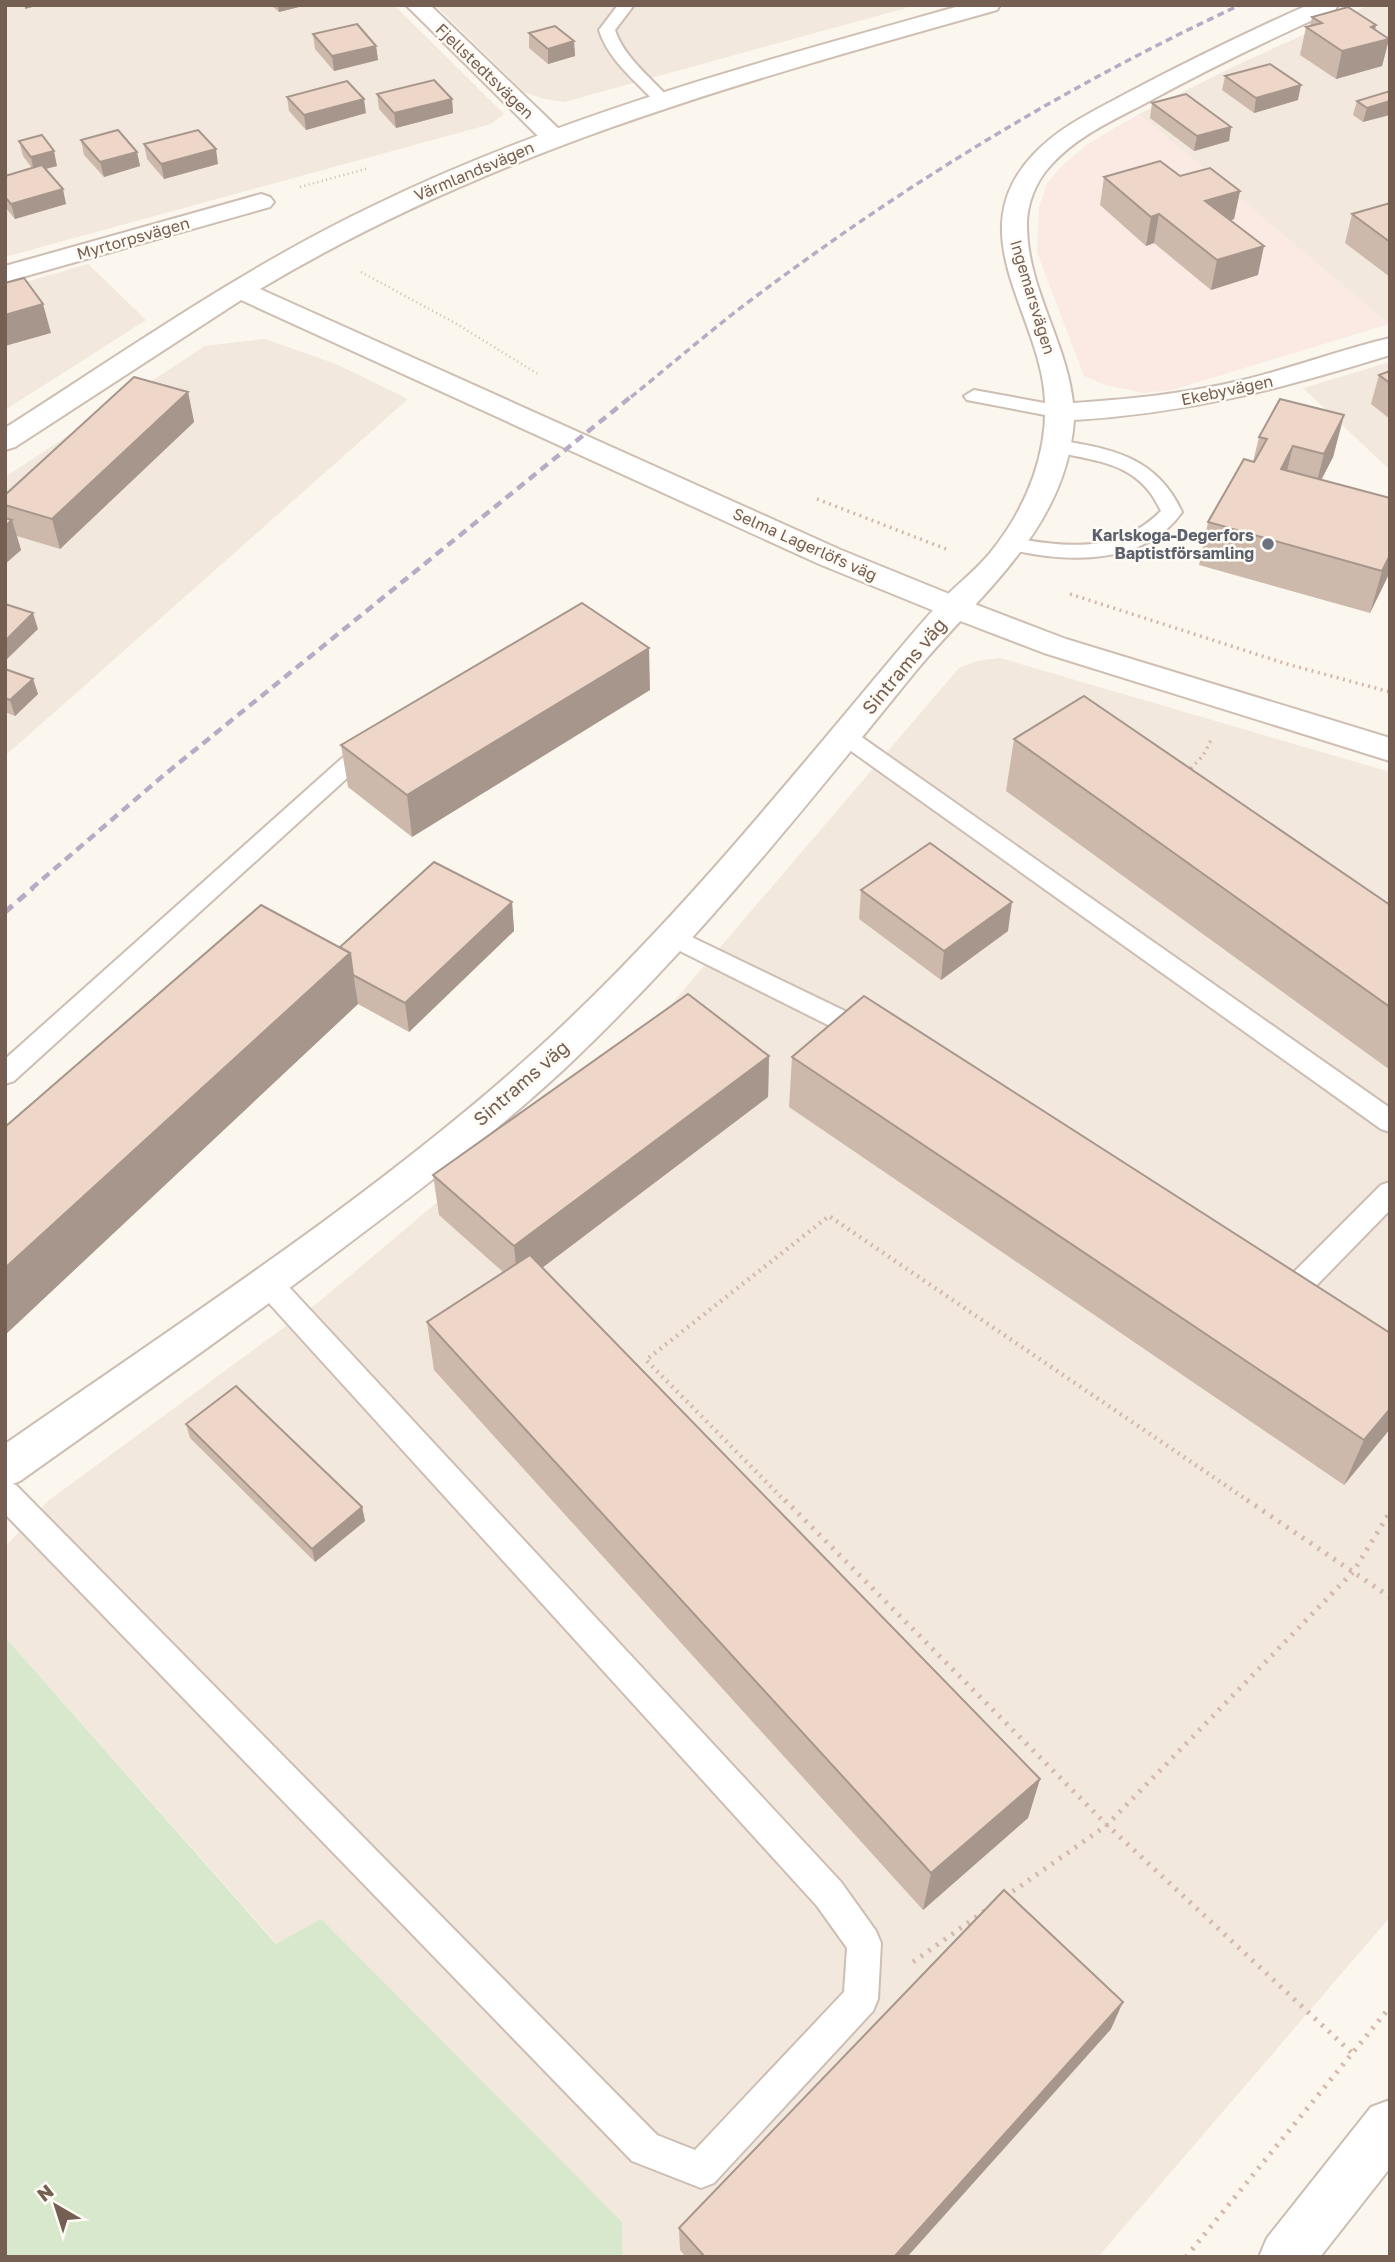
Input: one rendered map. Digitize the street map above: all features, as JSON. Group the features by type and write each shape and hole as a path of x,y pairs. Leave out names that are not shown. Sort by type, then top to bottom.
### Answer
{"street":[{"name":"Fjellstedtsvägen","path":"416,5 553,137"},
{"name":"Värmlandsvägen","path":"5,441 240,290 314,246 440,184 553,137 662,100 989,5"},
{"name":"Ingemarsvägen","path":"953,607 994,566 1030,517 1050,472 1061,412 1054,365 1037,322 1012,228 1017,201 1028,175 1050,150 1078,129 1189,69 1326,5"},
{"name":"Myrtorpsvägen","path":"5,274 261,202"},
{"name":"Selma Lagerlöfs väg","path":"240,290 830,557 953,607 1055,646 1390,750"},
{"name":"Ekebyvägen","path":"1061,412 1153,405 1230,391 1302,373 1390,346"},
{"name":"Sintrams väg","path":"5,1468 267,1282 494,1108 616,998 712,895 953,607"},
{"path":"1286,2257 1390,2126"}],"lane":[{"path":"626,5 607,30 607,35 614,47 662,100"},
{"path":"974,396 1061,412"},
{"path":"1012,544 1050,551 1103,550 1133,543 1160,526 1172,512 1166,493 1147,475 1101,452 1055,446"},
{"path":"5,1074 349,764 393,734"},
{"path":"845,736 1390,1122"},
{"path":"673,937 888,1043"},
{"path":"1245,1270 1268,1284 1301,1283 1390,1193"},
{"path":"5,1494 645,2148 701,2170 861,1999 864,1944 829,1894 267,1282"}],"path":[{"path":"314,246 454,323 546,379"},
{"path":"814,498 1106,607 1287,664 1390,692"},
{"path":"1179,780 1203,756 1230,702"},
{"path":"1352,2053 1107,1825 646,1360 829,1216 1390,1597"},
{"path":"861,1999 1107,1825 1353,1572 1390,1512"},
{"path":"1186,2257 1390,2007"}],"shaded area":[{"path":"5,5 394,5 504,114 491,124 5,257"},
{"path":"435,5 917,5 564,102 524,92"},
{"path":"1369,5 1390,5 1389,324 1139,114 1235,66"},
{"path":"1139,114 1389,324 1172,390 1143,393 1106,385 1084,376 1037,252 1039,208 1047,183 1062,166 1086,145"},
{"path":"88,264 146,320 5,410 5,288"},
{"path":"265,339 336,364 408,399 5,756 5,477 205,346"},
{"path":"1390,362 1390,470 1303,388"},
{"path":"1000,658 1390,772 1390,1917 1098,2257 623,2257 622,2222 277,1944 5,1637 5,1547 48,1501 320,1301 670,1006 959,668 977,661"}],"green space":[{"path":"5,1637 276,1944 321,1919 622,2222 623,2257 5,2257"}],"building":[{"path":"1348,7 1376,25 1371,27 1389,39 1342,51 1306,27 1322,23 1312,17"},
{"path":"357,24 376,46 332,56 313,34"},
{"path":"555,26 574,41 548,49 529,33"},
{"path":"1270,64 1301,85 1256,98 1225,76"},
{"path":"434,80 452,99 394,113 377,94"},
{"path":"347,81 364,99 304,115 287,97"},
{"path":"1390,91 1390,101 1367,108 1357,101"},
{"path":"1186,94 1231,127 1197,136 1152,103"},
{"path":"118,130 137,152 100,162 81,140"},
{"path":"198,130 216,149 161,164 144,144"},
{"path":"42,135 54,151 31,157 19,141"},
{"path":"1160,161 1180,176 1210,168 1240,191 1205,201 1264,246 1217,260 1159,214 1151,217 1104,177"},
{"path":"42,165 63,189 11,204 5,197 5,176"},
{"path":"1390,203 1390,242 1352,214"},
{"path":"24,278 43,304 5,315 5,283"},
{"path":"1390,371 1390,383 1379,375"},
{"path":"134,377 188,392 52,519 5,505 5,495"},
{"path":"1280,399 1344,415 1324,454 1293,446 1281,469 1390,498 1390,555 1382,571 1208,522 1244,459 1254,462 1267,439 1259,437"},
{"path":"582,603 649,648 407,795 341,745"},
{"path":"5,604 33,613 5,641"},
{"path":"5,669 33,679 10,700 5,698"},
{"path":"1084,696 1390,905 1390,1007 1014,739"},
{"path":"930,843 1012,902 944,951 861,890"},
{"path":"434,862 512,902 405,1003 353,975 350,953 340,947"},
{"path":"261,905 350,953 5,1268 5,1127"},
{"path":"688,994 769,1056 514,1246 433,1175"},
{"path":"864,996 1390,1333 1390,1409 1364,1440 792,1057"},
{"path":"530,1255 1040,1779 931,1873 427,1322"},
{"path":"236,1386 362,1507 312,1549 186,1424"},
{"path":"1004,1890 1123,2002 894,2257 705,2257 679,2228"}],"railway":[{"path":"631,397 755,297 812,255 930,176 1051,102 1240,5"},
{"path":"31,889 164,775 633,395"},
{"path":"5,912 33,888"}],"place":[{"name":"Karlskoga-Degerfors Baptistförsamling","path":"1268,544"}]}
